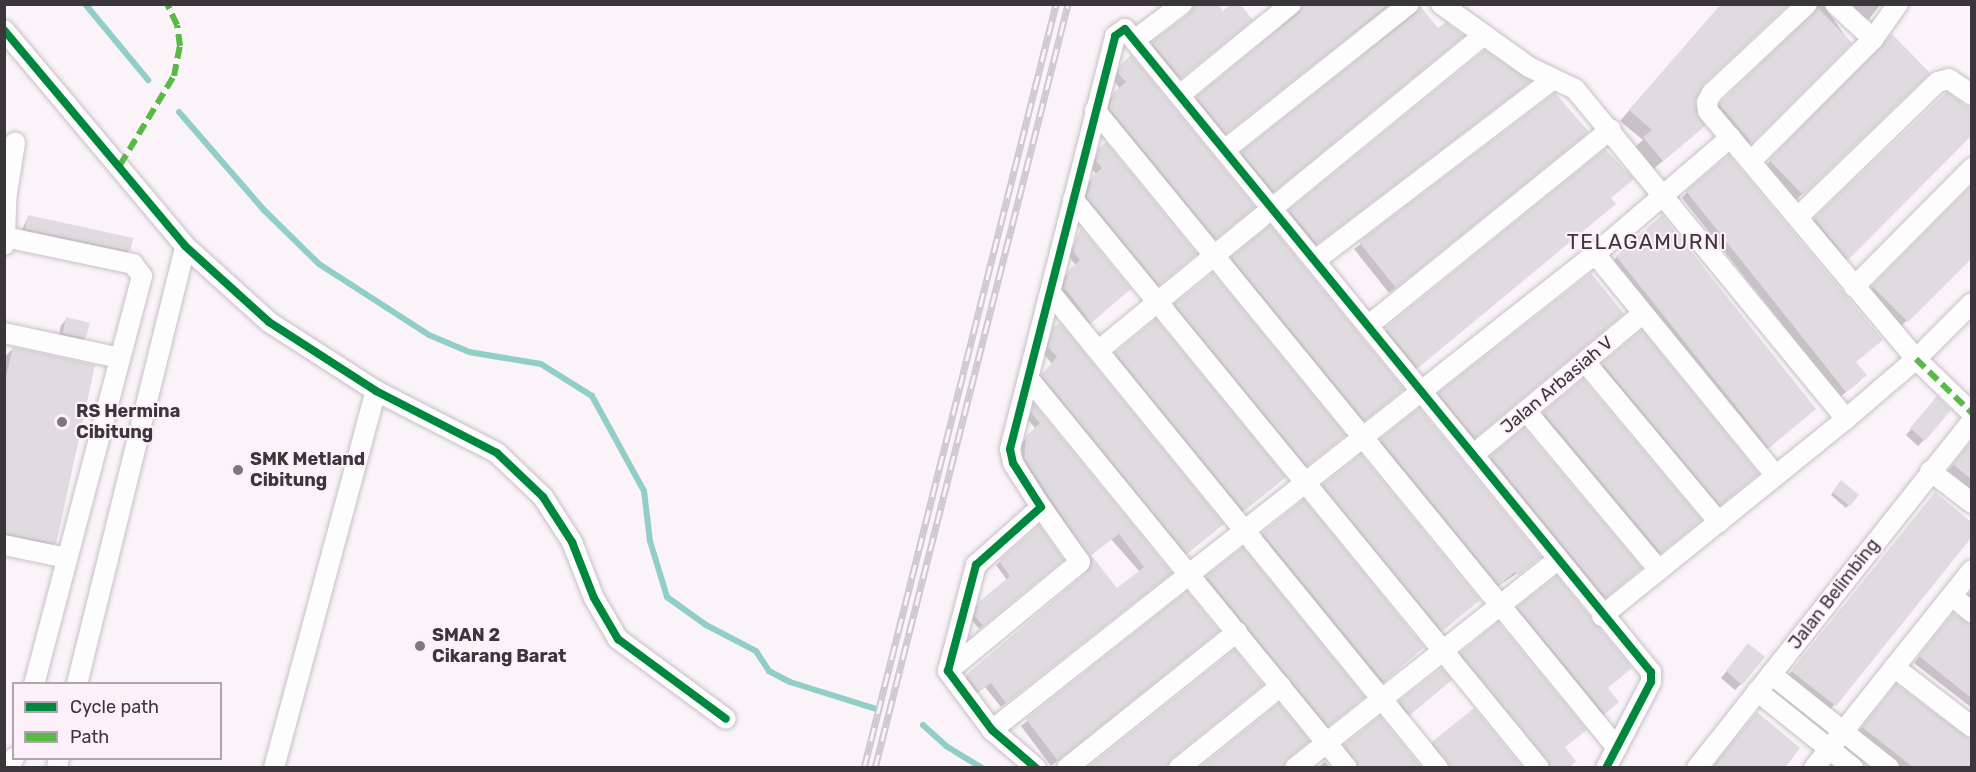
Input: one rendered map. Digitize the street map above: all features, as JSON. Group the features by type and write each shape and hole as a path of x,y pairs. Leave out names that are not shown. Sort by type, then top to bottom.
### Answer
{"street":[{"path":"1137,39 1182,4"},
{"path":"1226,148 1409,4"},
{"path":"1441,4 1552,80 1575,89 1611,129 1846,419"},
{"path":"1807,4 1712,93 1708,111 1799,216 1854,287 1916,359 1971,413"},
{"path":"1835,4 1873,39"},
{"path":"1752,160 1873,39 1898,4"},
{"path":"1182,94 1280,7"},
{"path":"948,671 1080,562 1041,507 1010,457 1095,110 1115,36 1125,29 1137,39 1317,259 1652,677 1606,768"},
{"path":"4,30 185,246 269,322 376,392 497,453 543,497 572,542 594,598 618,639 726,719"},
{"path":"1099,350 1484,35"},
{"path":"1799,216 1938,82 1949,79 1971,95"},
{"path":"1317,259 1552,80"},
{"path":"1095,110 1617,748"},
{"path":"1369,326 1611,129"},
{"path":"992,730 1188,572 1363,439 1595,254 1666,196 1731,137"},
{"path":"4,245 6,199 15,143"},
{"path":"1854,287 1971,168"},
{"path":"1073,199 1539,768"},
{"path":"5,237 133,264 142,276 35,682"},
{"path":"77,682 185,246"},
{"path":"1595,254 1776,476"},
{"path":"1050,292 1246,528 1438,768"},
{"path":"1602,616 1846,419 1916,359 1971,303"},
{"name":"Jalan Arbasiah V","path":"1473,455 1642,314"},
{"path":"4,333 120,358"},
{"path":"1585,362 1719,522"},
{"path":"1029,379 1347,768"},
{"path":"274,768 376,392"},
{"path":"1526,411 1659,570"},
{"name":"Jalan Belimbing","path":"1696,768 1971,421"},
{"path":"1930,471 1971,503"},
{"path":"948,671 976,565 1041,507"},
{"path":"4,545 67,558"},
{"path":"1295,768 1557,560"},
{"path":"1814,768 1971,570"},
{"path":"1952,596 1971,612"},
{"path":"1067,768 1237,632"},
{"path":"1894,667 1971,727"},
{"path":"948,671 992,730 1036,768"},
{"path":"1771,674 1889,768"},
{"path":"1179,768 1281,686"},
{"path":"1757,691 1852,768"}],"building":[{"path":"1194,4 1218,4 1223,11 1231,4 1240,4 1253,20 1181,78 1151,42 1189,14"},
{"path":"1303,4 1389,4 1226,134 1196,97 1299,13"},
{"path":"1721,4 1789,4 1704,84 1695,103 1705,126 1663,161 1643,137 1652,130 1629,110"},
{"path":"1420,6 1438,28 1446,22 1464,36 1274,192 1241,152 1416,13"},
{"path":"1818,8 1852,43 1752,143 1719,104"},
{"path":"1892,34 1930,73 1803,195 1769,160"},
{"path":"1485,50 1531,81 1317,244 1289,210"},
{"path":"1131,55 1255,207 1216,239 1109,108 1113,93 1126,82 1118,73 1120,65"},
{"path":"1947,92 1971,109 1971,136 1848,260 1814,218"},
{"path":"1555,93 1589,132 1396,288 1359,242"},
{"path":"1106,142 1197,254 1159,285 1087,197 1092,177 1102,168 1096,161 1099,148"},
{"path":"1605,149 1634,179 1611,198 1616,204 1418,368 1385,328"},
{"path":"1729,155 1883,340 1856,362 1867,375 1846,392 1686,191"},
{"path":"1971,186 1971,259 1908,322 1872,286"},
{"path":"28,215 133,238 130,251 25,229"},
{"path":"1662,215 1816,409 1769,448 1616,256"},
{"path":"1270,225 1404,389 1365,421 1231,257"},
{"path":"1081,228 1131,289 1091,323 1064,287 1068,271 1080,260 1073,251"},
{"path":"1213,273 1346,435 1307,466 1174,304"},
{"path":"1591,273 1624,314 1475,438 1438,393"},
{"path":"66,317 90,323 86,338 63,333"},
{"path":"1156,319 1286,477 1244,511 1115,353"},
{"path":"1060,323 1224,524 1187,554 1041,375 1057,357 1048,347 1053,327"},
{"path":"1642,330 1759,474 1720,505 1602,363"},
{"path":"13,347 95,365 56,544 4,533 4,385"},
{"path":"1583,379 1702,520 1661,553 1543,412"},
{"path":"1937,396 1951,410 1925,441 1910,428"},
{"path":"1034,404 1172,573 1006,703 991,683 979,692 966,675 1088,571 1092,561 1024,458 1026,436 1040,423 1031,413","holes":["1119,534 1144,567 1117,588 1091,555"]},
{"path":"1419,408 1541,557 1518,575 1515,572 1499,585 1380,439"},
{"path":"1524,428 1642,568 1606,598 1490,456"},
{"path":"1971,441 1971,479 1953,464"},
{"path":"1361,454 1480,600 1442,631 1322,485"},
{"path":"1841,480 1859,495 1850,506 1832,492"},
{"path":"1935,492 1971,522 1971,538 1836,706 1791,671"},
{"path":"1304,499 1424,647 1384,682 1262,533"},
{"path":"1039,525 1064,560 983,626 975,616 979,602 1010,576 999,561"},
{"path":"1243,547 1365,697 1328,726 1206,576"},
{"path":"1557,576 1632,668 1608,688 1619,702 1605,714 1517,607"},
{"path":"1187,591 1219,631 1058,761 1026,719"},
{"path":"1953,613 1971,624 1971,698 1919,656"},
{"path":"1498,622 1587,730 1565,747 1576,761 1569,768 1551,768 1460,653"},
{"path":"1748,643 1765,657 1742,685 1726,671"},
{"path":"1235,649 1263,685 1171,759 1167,768 1087,768"},
{"path":"1442,668 1452,680 1410,715 1399,701"},
{"path":"1896,684 1971,740 1971,768 1914,768 1862,727"},
{"path":"1279,703 1310,741 1288,759 1283,768 1199,768"},
{"path":"1474,708 1523,768 1450,768 1432,742"},
{"path":"1757,712 1800,748 1785,768 1713,768"},
{"path":"1380,716 1422,768 1359,768 1344,745"}],"waterway":[{"path":"85,4 148,80"},
{"path":"179,112 264,210 319,264 429,335 469,352 541,364 592,396 644,491 650,541 667,597 706,625 756,651 769,671 790,682 876,709"},
{"path":"923,725 946,746 982,768"}],"railway":[{"path":"864,768 1056,4"},
{"path":"875,768 1068,4"}],"marked path":[{"path":"120,165 174,76 180,46 177,25 167,4"},
{"path":"1916,359 1972,413"}],"cycle path":[{"path":"1036,768 992,730 948,671 976,565 1041,507 1013,463 1010,449 1115,36 1125,29 1651,672 1651,682 1606,768"},
{"path":"4,30 185,246 269,322 376,391 497,453 543,497 572,542 594,598 618,639 726,719"}],"place":[{"name":"RS Hermina Cibitung","path":"62,422"},
{"name":"SMK Metland Cibitung","path":"238,470"},
{"name":"SMAN 2 Cikarang Barat","path":"420,646"}],"district":[{"name":"TELAGAMURNI","path":"1647,242"}]}
